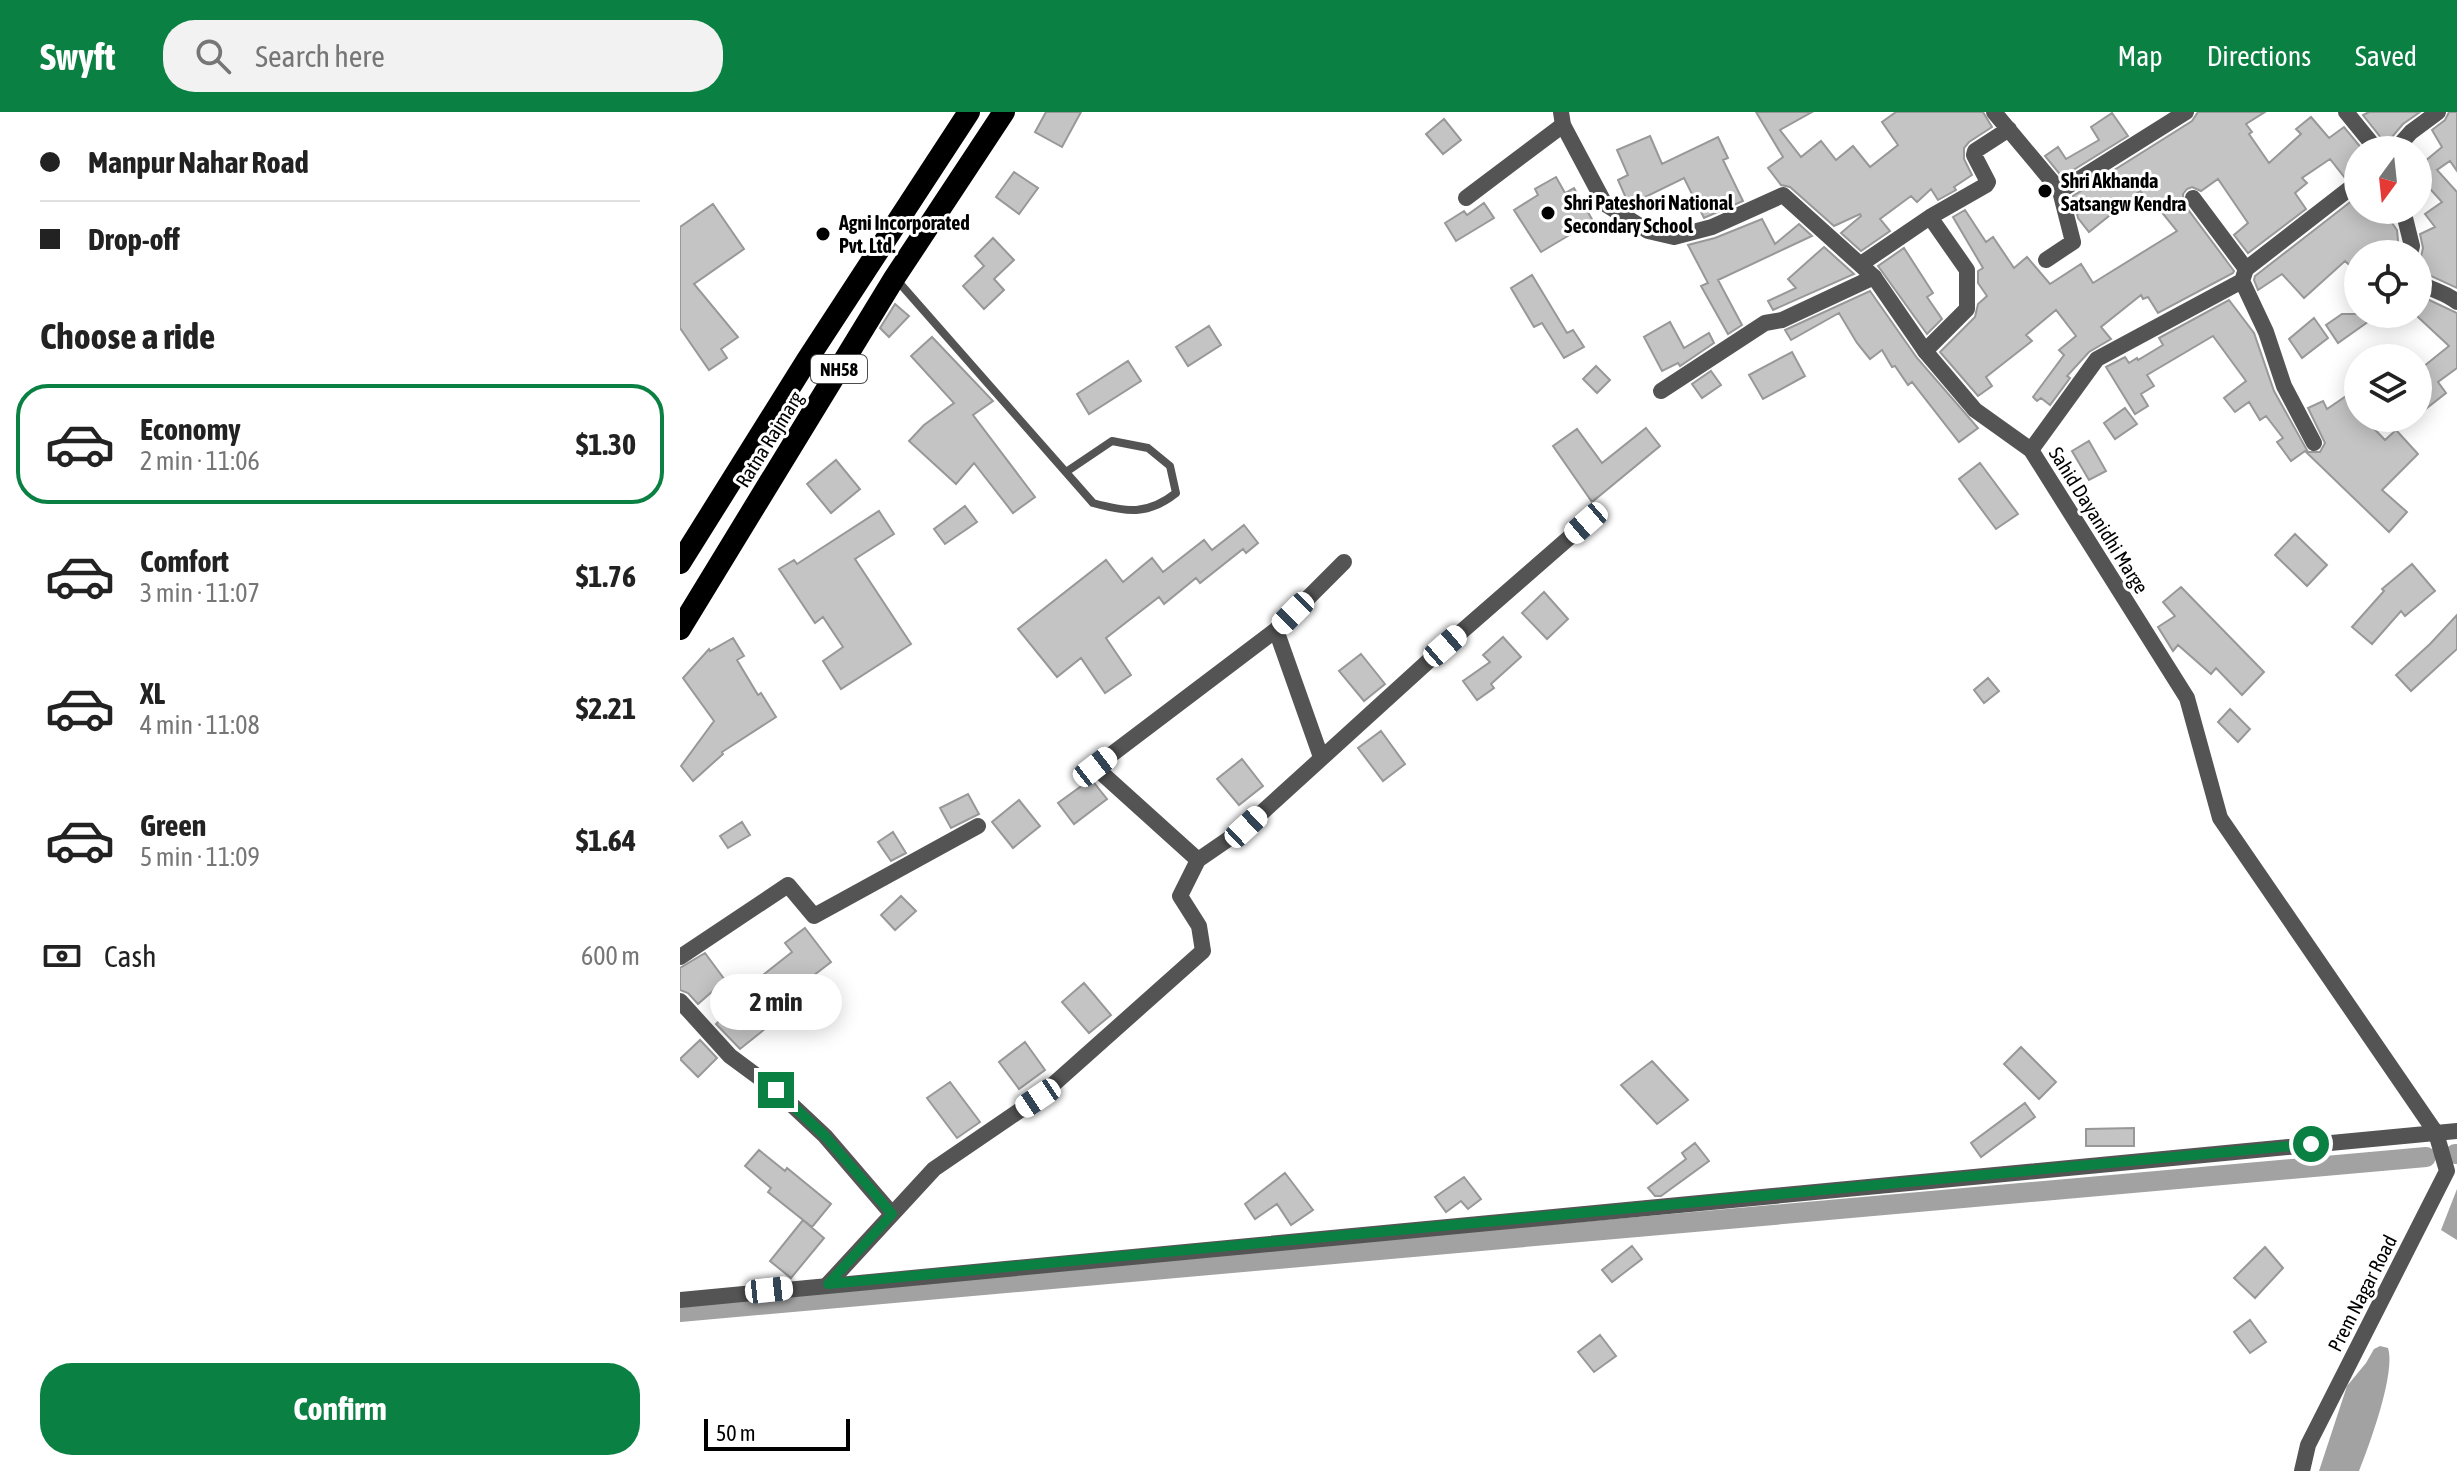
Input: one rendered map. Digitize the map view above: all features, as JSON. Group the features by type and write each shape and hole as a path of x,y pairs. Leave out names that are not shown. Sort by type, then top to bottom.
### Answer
{"highway":[{"name":"Ratna Rajmarg","path":"680,563 807,360 969,112"},
{"name":"Ratna Rajmarg","path":"680,629 895,277 1004,112"}],"street":[{"path":"1994,112 2060,191 2073,242 2046,260"},
{"path":"2060,191 2167,118 2186,112"},
{"path":"2346,112 2366,136"},
{"path":"2407,136 2438,112"},
{"path":"1466,198 1562,119"},
{"name":"Sahid Dayanidhi Marge","path":"1562,119 1605,204 1648,231 1674,237 1712,227 1783,195 1874,277 1925,351 1975,410 2031,450 2187,698 2220,818 2436,1133"},
{"path":"1861,264 1930,217 1986,185 1988,182 1974,155 1975,151 2009,129"},
{"path":"2031,450 2097,359 2244,275 2344,193"},
{"path":"2193,198 2244,275 2284,386 2314,443"},
{"path":"1925,351 1967,309 1967,270 1930,217"},
{"path":"1661,391 1765,323 1782,320 1874,277"},
{"path":"2432,289 2444,291 2457,302"},
{"path":"828,1284 934,1169 1038,1098 1203,951 1199,926 1180,896 1198,860 1246,827 1586,523"},
{"path":"1198,860 1095,767 1276,630 1344,562"},
{"path":"1276,630 1321,757"},
{"path":"680,957 788,885 814,916 978,826"},
{"path":"680,1001 730,1056 776,1090 825,1136 892,1214"},
{"path":"680,1300 2457,1131"},
{"name":"Prem Nagar Road","path":"2302,1471 2308,1445 2447,1171 2436,1133"}],"lane":[{"path":"895,277 1093,503 1127,512 1160,506 1176,493 1170,466 1148,448 1112,441 1066,472"}],"shaded area":[{"path":"2457,1189 2457,1240 2441,1230"},
{"path":"2380,1346 2388,1348 2388,1374 2380,1410 2359,1471 2319,1471 2347,1386 2374,1349"}],"building":[{"path":"1046,112 1081,112 1062,147 1035,132"},
{"path":"1756,112 1812,112 1780,130 1801,157 1821,141 1836,160 1853,146 1870,167 1898,145 1882,122 1896,112 1983,112 1992,127 1964,148 1964,159 1972,175 1954,187 1956,190 1938,200 1931,189 1917,202 1911,196 1880,219 1890,231 1861,251 1841,233 1860,214 1834,226 1790,187 1781,185 1768,168 1783,157"},
{"path":"2198,112 2265,112 2246,124 2252,132 2249,134 2269,163 2301,134 2296,129 2311,117 2329,138 2344,127 2351,136 2344,136 2344,177 2330,159 2302,178 2307,183 2295,193 2306,209 2248,253 2234,235 2248,223 2218,179 2201,191 2192,187 2187,189 2183,194 2184,204 2233,273 2158,313 2148,297 2143,299 2141,295 2101,327 2111,339 2089,352 2067,376 2070,378 2050,405 2041,398 2037,401 2033,397 2064,355 2059,350 2076,336 2056,310 2026,335 2032,341 1986,377 1992,386 1978,396 1940,352 1975,317 1978,304 1987,296 1978,283 1978,271 1983,268 1953,217 1965,210 1986,242 1993,237 2014,268 2027,257 2050,284 2081,264 2093,283 2177,231 2140,191 2089,232 2078,218 2073,196 2192,121"},
{"path":"2369,112 2420,112 2393,136 2380,136 2363,115"},
{"path":"2449,112 2457,112 2457,171 2450,161 2437,170 2457,192 2457,288 2432,276 2432,240 2421,240 2420,234 2435,227 2432,209 2442,202 2432,191 2432,155 2442,147 2432,130 2445,120"},
{"path":"2112,113 2128,136 2062,177 2045,156 2058,147 2066,159 2099,140 2091,127"},
{"path":"1444,119 1461,140 1443,154 1426,134"},
{"path":"1650,136 1662,164 1718,137 1728,158 1723,160 1743,201 1704,218 1684,178 1629,205 1618,180 1628,175 1617,150"},
{"path":"1014,172 1038,188 1019,214 996,197"},
{"path":"1556,177 1565,193 1574,188 1593,221 1541,252 1514,210 1538,195 1535,189"},
{"path":"1484,203 1494,218 1456,241 1445,223 1464,211 1467,215"},
{"path":"713,204 744,249 694,284 738,337 721,349 727,358 709,370 680,328 680,227"},
{"path":"2344,207 2344,224 2393,224 2397,230 2398,240 2344,240 2344,262 2304,298 2282,274 2258,290 2255,276"},
{"path":"1762,219 1775,244 1799,224 1812,236 1718,280 1742,325 1728,334 1701,286 1708,283 1688,245"},
{"path":"993,238 1014,260 994,279 1004,290 984,309 963,286 984,266 975,256"},
{"path":"1824,247 1854,274 1773,310 1768,301 1796,288 1788,279"},
{"path":"1904,248 1933,293 1927,297 1942,319 1927,334 1878,266"},
{"path":"1532,275 1567,333 1573,330 1584,347 1564,358 1542,323 1534,327 1511,288"},
{"path":"1870,291 1917,358 1978,428 1959,442 1912,382 1908,385 1895,366 1892,367 1882,350 1870,359 1839,313 1791,340 1785,330"},
{"path":"2229,300 2254,333 2274,391 2308,452 2320,452 2325,443 2308,408 2323,401 2327,409 2344,397 2344,432 2377,432 2385,440 2398,432 2418,454 2382,490 2407,512 2389,532 2305,451 2291,461 2277,442 2283,438 2266,416 2260,420 2249,402 2235,412 2224,398 2246,381 2213,336 2147,375 2154,386 2141,394 2148,406 2135,414 2106,367 2125,357 2129,363 2138,360 2163,345 2159,338"},
{"path":"2432,301 2457,313 2457,368 2438,382 2446,393 2432,404 2432,360 2449,346 2430,328"},
{"path":"895,304 909,316 889,337 880,328"},
{"path":"2344,314 2344,328 2359,328 2338,343 2326,325"},
{"path":"2314,318 2328,338 2302,358 2289,339"},
{"path":"1670,322 1684,348 1709,333 1714,343 1680,366 1678,363 1662,371 1644,337"},
{"path":"1209,326 1221,345 1188,366 1176,347"},
{"path":"932,337 993,401 973,415 1035,497 1013,513 974,463 956,484 909,441 924,425 954,403 911,356"},
{"path":"1792,352 1805,376 1763,399 1749,375"},
{"path":"1128,361 1141,381 1089,414 1077,394"},
{"path":"1596,366 1610,380 1597,393 1583,379"},
{"path":"1711,371 1721,385 1702,398 1692,384"},
{"path":"2125,408 2137,424 2115,439 2104,423"},
{"path":"1646,428 1660,446 1592,502 1553,446 1577,429 1602,463"},
{"path":"2089,441 2106,471 2089,480 2072,451"},
{"path":"836,460 860,489 831,513 807,484"},
{"path":"1980,463 2018,514 1996,529 1959,479"},
{"path":"965,506 977,522 945,544 934,529"},
{"path":"879,511 894,534 855,559 911,644 841,689 823,661 843,647 823,617 815,623 779,569 794,560 797,564"},
{"path":"1244,525 1258,543 1246,553 1243,549 1200,583 1196,578 1164,604 1159,597 1106,638 1131,675 1105,693 1081,658 1057,677 1018,629 1106,560 1123,582 1152,558 1163,572 1204,540 1212,550"},
{"path":"2295,534 2327,565 2307,586 2275,555"},
{"path":"2412,564 2435,591 2405,616 2401,611 2372,644 2352,627 2384,591 2382,589"},
{"path":"2181,587 2264,672 2242,695 2216,668 2211,674 2178,645 2173,651 2158,627 2175,616 2163,602"},
{"path":"1544,592 1568,619 1547,639 1522,613"},
{"path":"2457,615 2457,649 2411,691 2396,675"},
{"path":"1503,637 1521,657 1491,684 1494,688 1477,700 1463,681 1490,662 1483,655"},
{"path":"733,638 744,656 737,660 758,695 761,693 776,717 722,752 693,781 681,766 714,721 683,678 709,649"},
{"path":"1361,654 1385,684 1364,701 1339,671"},
{"path":"1988,678 1999,691 1984,703 1974,690"},
{"path":"2230,709 2250,729 2238,742 2218,722"},
{"path":"1381,731 1405,764 1383,781 1358,748"},
{"path":"1242,759 1263,786 1239,805 1217,779"},
{"path":"1091,779 1107,799 1074,824 1058,803"},
{"path":"968,794 979,814 951,828 940,808"},
{"path":"1019,800 1040,826 1013,848 992,822"},
{"path":"742,822 750,835 728,848 720,836"},
{"path":"893,832 906,853 891,861 878,842"},
{"path":"901,896 916,911 895,930 881,915"},
{"path":"805,928 831,962 809,979 816,988 740,1049 716,1024 765,977 763,975 792,952 785,943"},
{"path":"705,953 725,980 698,1004 688,993 680,990 680,968"},
{"path":"1084,983 1111,1015 1089,1033 1062,1002"},
{"path":"700,1040 717,1058 698,1077 680,1059"},
{"path":"1025,1042 1045,1070 1019,1089 999,1062"},
{"path":"2021,1047 2056,1082 2039,1099 2004,1064"},
{"path":"1652,1061 1688,1100 1657,1124 1621,1085"},
{"path":"950,1082 980,1122 957,1138 927,1098"},
{"path":"2025,1103 2035,1117 1981,1157 1971,1143"},
{"path":"2134,1128 2134,1146 2086,1146 2086,1129"},
{"path":"1695,1143 1709,1161 1661,1196 1655,1196 1648,1188 1686,1159 1682,1153"},
{"path":"759,1150 785,1171 787,1168 831,1204 812,1227 768,1192 771,1188 745,1166"},
{"path":"1285,1173 1313,1210 1291,1225 1277,1204 1255,1219 1245,1204"},
{"path":"1464,1177 1481,1199 1468,1209 1461,1201 1446,1212 1435,1197"},
{"path":"803,1220 824,1238 791,1278 770,1261"},
{"path":"1632,1246 1642,1259 1612,1282 1602,1270"},
{"path":"2265,1247 2283,1268 2255,1298 2234,1278"},
{"path":"2250,1320 2266,1342 2250,1353 2234,1332"},
{"path":"1600,1335 1616,1356 1594,1372 1578,1352"}],"waterway":[{"path":"680,1312 2426,1157"}],"place":[{"name":"Shri Akhanda Satsangw Kendra","path":"2045,191"},
{"name":"Shri Pateshori National Secondary School","path":"1548,213"},
{"name":"Agni Incorporated Pvt. Ltd.","path":"823,234"}],"route":[{"path":"776,1090 825,1136 892,1214 828,1284 2311,1144"}]}
